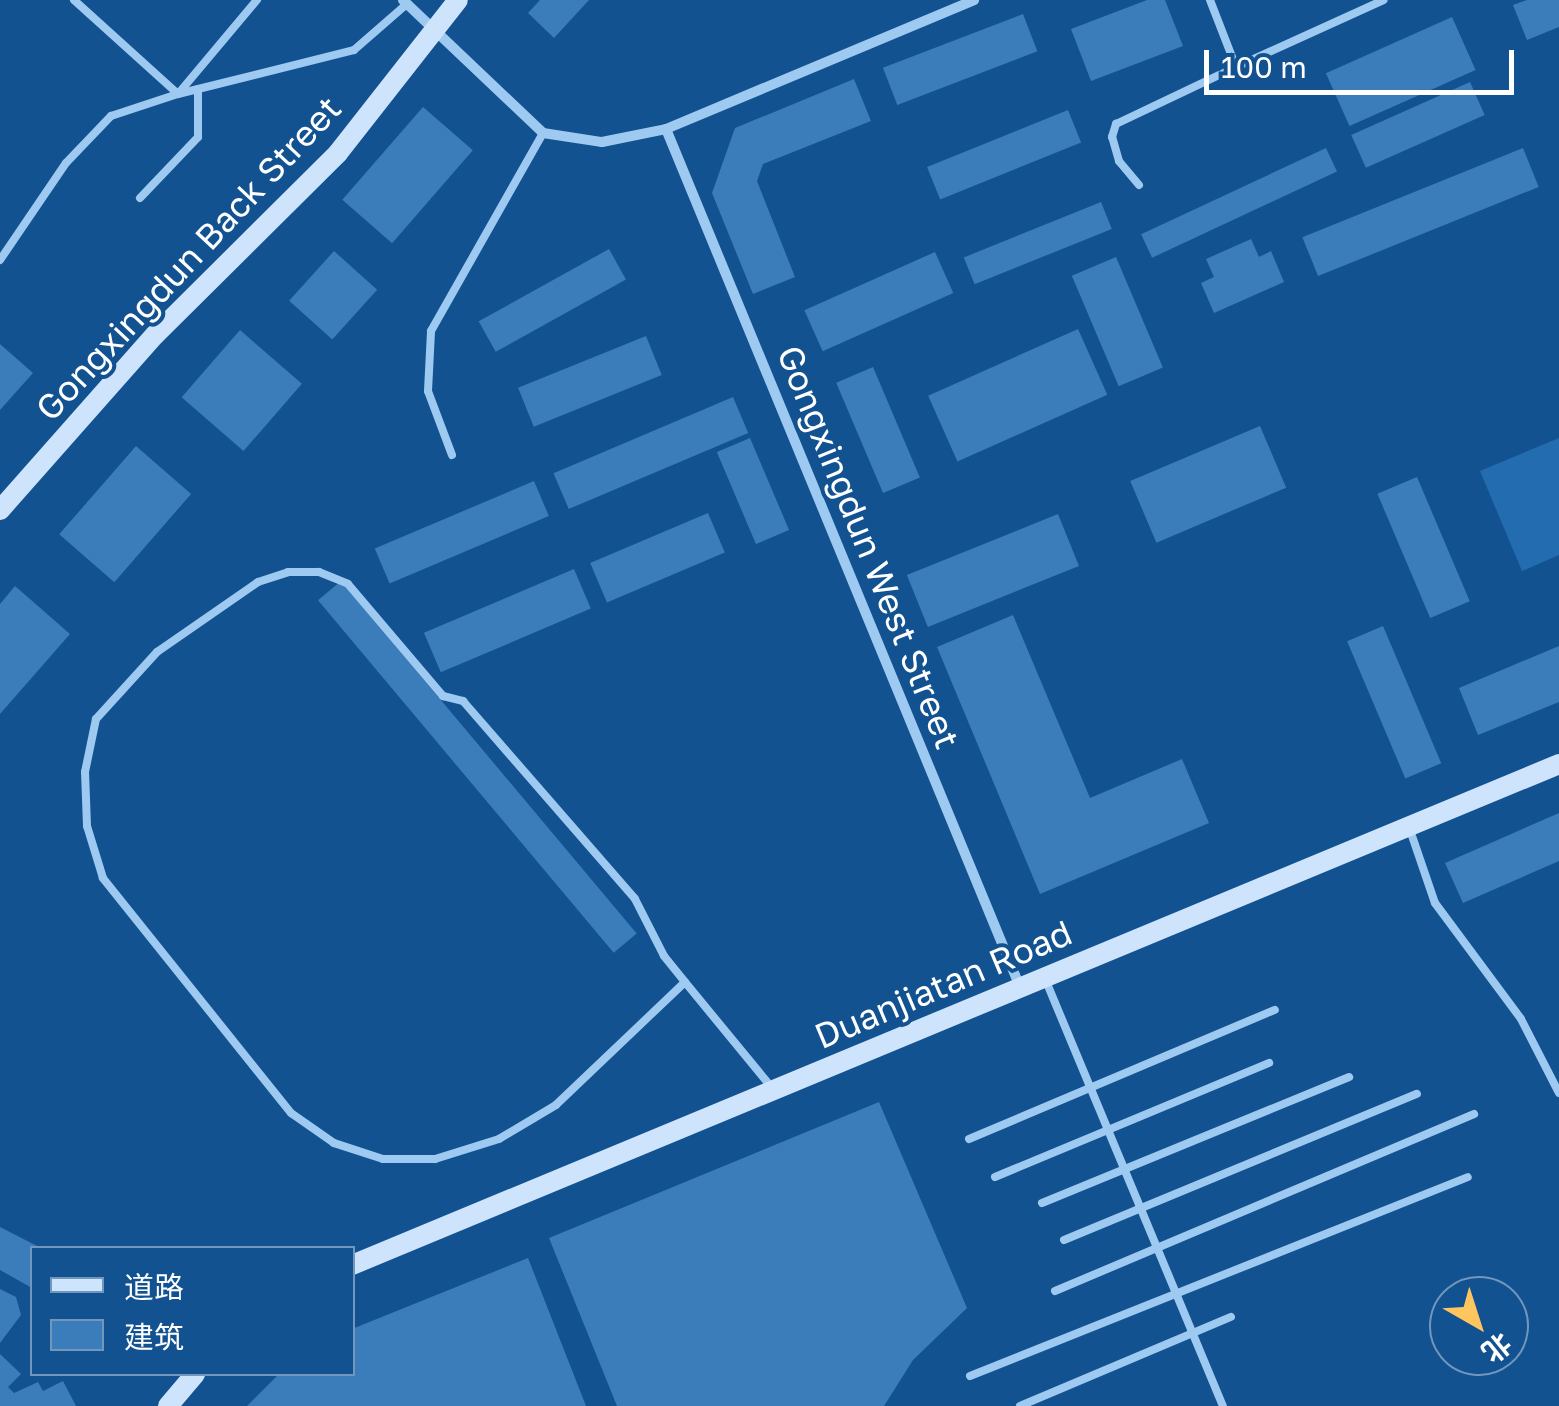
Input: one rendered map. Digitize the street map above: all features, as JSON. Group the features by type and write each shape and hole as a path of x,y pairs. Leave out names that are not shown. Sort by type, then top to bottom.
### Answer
{"main road":[{"name":"Gongxingdun Back Street","path":"0,510 155,335 338,153 458,0"},
{"name":"Duanjiatan Road","path":"355,1263 1559,764"},
{"path":"168,1406 192,1376"}],"street":[{"path":"405,2 542,133 602,142 666,129 974,0"},
{"name":"Gongxingdun West Street","path":"666,129 1020,987"}],"lane":[{"path":"74,0 178,94"},
{"path":"178,94 257,0"},
{"path":"1210,0 1236,67"},
{"path":"1139,184 1119,161 1112,137 1116,124 1384,0"},
{"path":"0,260 66,163 111,116 178,94 354,50 405,2"},
{"path":"140,198 198,138 198,89"},
{"path":"452,455 428,391 431,331 542,133"},
{"path":"684,982 556,1105 499,1139 435,1159 383,1159 334,1143 292,1113 103,878 87,826 84,772 96,719 156,652 258,582 288,572 319,572 348,584 443,696 463,701 635,899 684,982 773,1090"},
{"path":"1409,826 1435,903 1521,1019 1559,1093"},
{"path":"1044,977 1222,1406"},
{"path":"969,1139 1275,1010"},
{"path":"995,1176 1269,1063"},
{"path":"1042,1203 1349,1077"},
{"path":"1064,1240 1418,1094"},
{"path":"1055,1291 1474,1114"},
{"path":"970,1376 1468,1178"},
{"path":"1020,1406 1231,1317"}],"shaded area":[{"path":"1559,438 1559,555 1522,571 1480,471"}],"building":[{"path":"540,0 589,0 554,38 528,13"},
{"path":"1147,0 1165,0 1183,46 1091,81 1071,29"},
{"path":"1527,0 1559,0 1559,27 1527,40 1513,5"},
{"path":"1023,14 1037,51 897,105 883,68"},
{"path":"1452,17 1476,70 1350,126 1326,73"},
{"path":"854,79 871,121 763,164 757,181 795,277 753,294 712,193 735,128"},
{"path":"1470,82 1485,115 1366,168 1351,135"},
{"path":"423,107 473,150 392,243 342,200"},
{"path":"1068,110 1081,142 940,199 927,167"},
{"path":"1326,148 1337,172 1152,258 1141,234"},
{"path":"1523,148 1539,187 1318,276 1302,237"},
{"path":"1101,202 1112,229 975,284 964,257"},
{"path":"1251,239 1259,257 1271,251 1284,282 1214,313 1201,283 1214,277 1206,259"},
{"path":"609,249 626,280 496,352 479,321"},
{"path":"334,251 377,290 332,340 289,301"},
{"path":"935,252 953,293 823,351 804,310"},
{"path":"1116,257 1163,367 1119,386 1072,276"},
{"path":"1078,329 1107,395 957,461 928,396"},
{"path":"240,330 302,384 243,451 182,397"},
{"path":"646,336 662,375 534,427 518,388"},
{"path":"0,344 33,373 0,410"},
{"path":"873,367 920,477 883,493 836,383"},
{"path":"733,397 748,433 569,509 554,473"},
{"path":"1260,426 1286,488 1156,543 1130,481"},
{"path":"750,438 789,530 756,544 717,452"},
{"path":"136,446 191,494 114,582 59,534"},
{"path":"1417,477 1470,601 1430,618 1377,494"},
{"path":"534,481 549,516 390,584 375,549"},
{"path":"708,513 725,553 607,603 590,563"},
{"path":"1058,514 1079,566 928,627 907,575"},
{"path":"574,569 591,609 441,672 424,633"},
{"path":"341,581 637,933 614,953 318,600"},
{"path":"15,586 70,634 0,714 0,604"},
{"path":"1013,615 1090,798 1182,759 1209,823 1040,894 937,647"},
{"path":"1383,626 1441,763 1405,778 1347,641"},
{"path":"1559,646 1559,702 1478,735 1459,688"},
{"path":"1559,813 1559,861 1463,903 1445,863"},
{"path":"879,1102 967,1308 913,1360 884,1406 617,1406 549,1238"},
{"path":"0,1227 37,1246 30,1246 30,1287 0,1270"},
{"path":"528,1258 586,1406 247,1406 277,1376 355,1376 355,1328"},
{"path":"0,1289 16,1297 21,1315 0,1343"},
{"path":"0,1354 21,1374 8,1387 14,1393 38,1382 43,1391 63,1381 76,1406 0,1406"}]}
